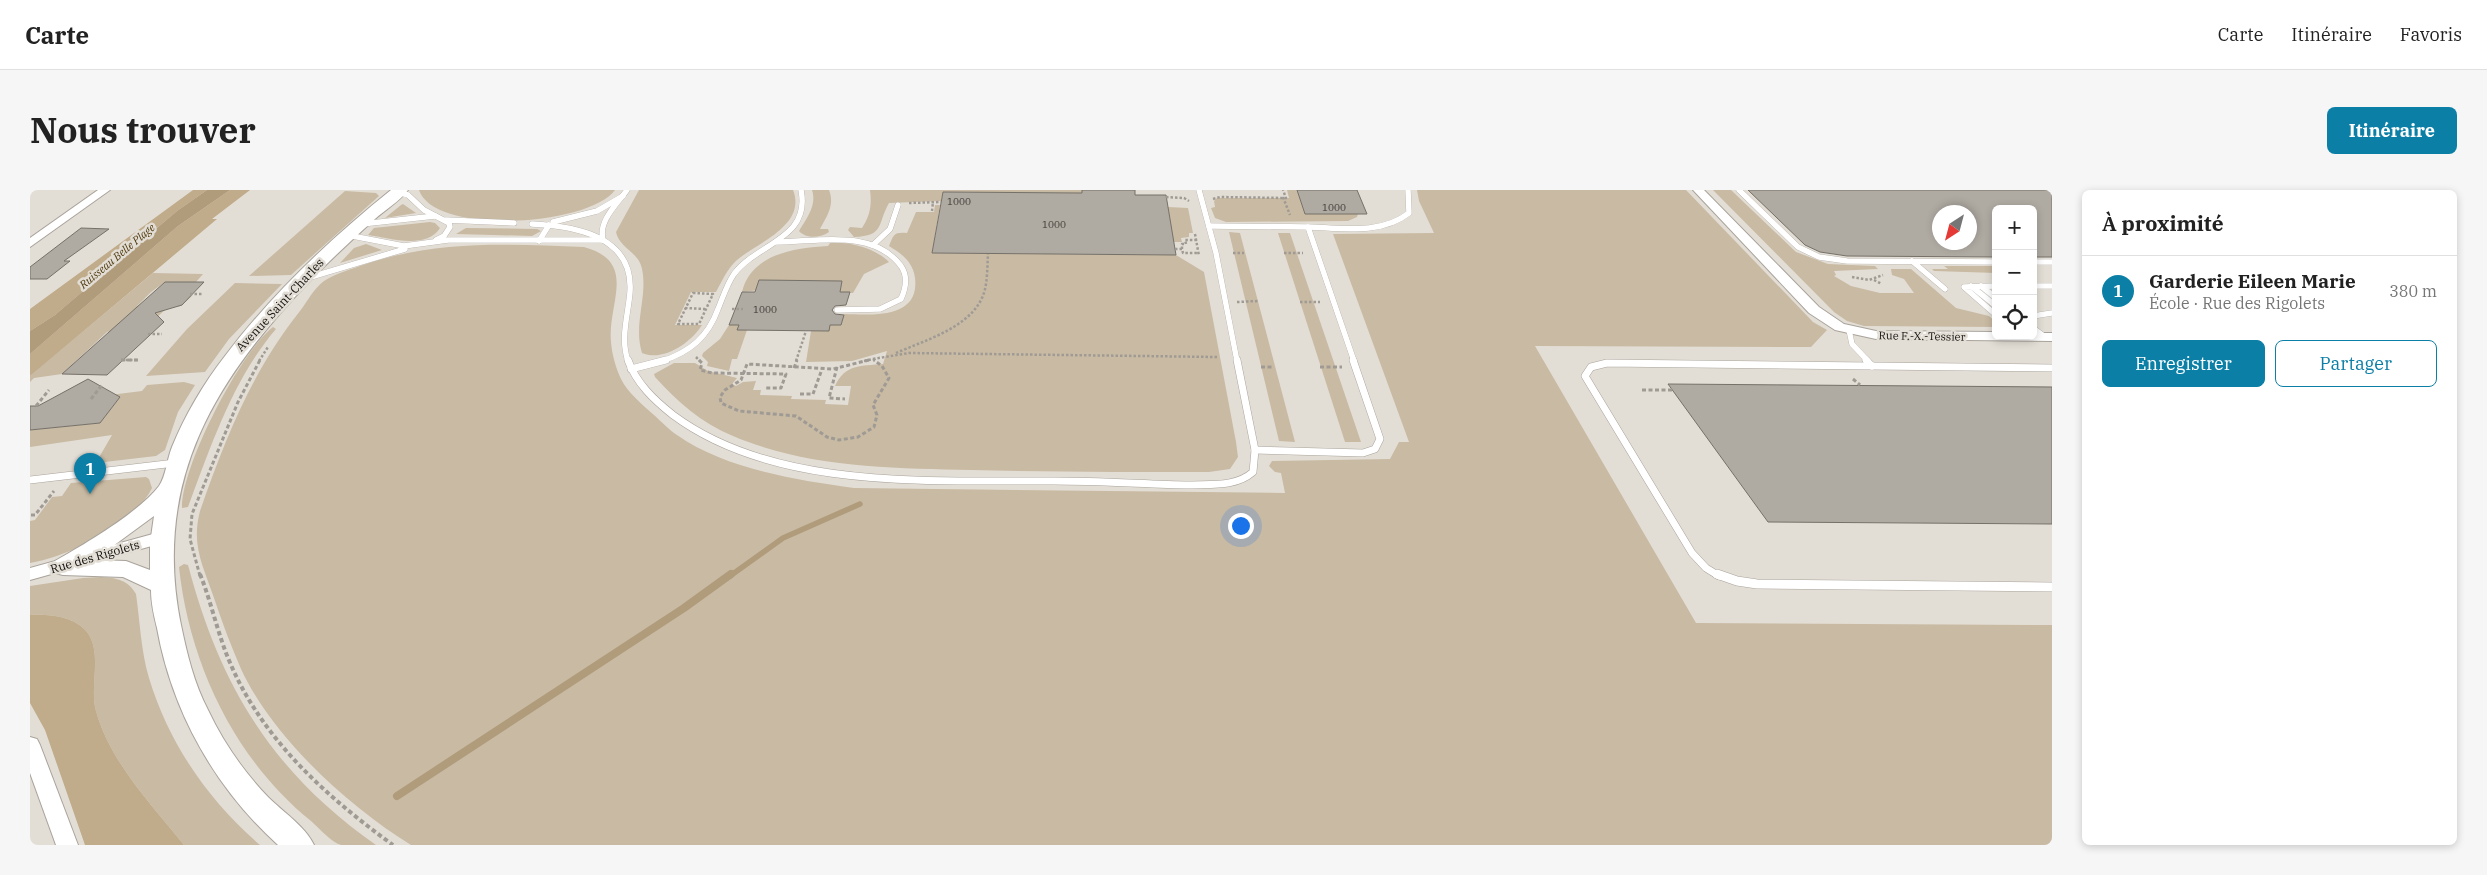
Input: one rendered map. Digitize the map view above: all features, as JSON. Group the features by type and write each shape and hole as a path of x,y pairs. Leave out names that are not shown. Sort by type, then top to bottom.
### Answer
{"street":[{"path":"30,243 105,190"},
{"name":"Rue F.-X.-Tessier","path":"1698,190 1814,310 1831,322 1848,330 1888,336 1992,336"},
{"name":"Avenue Saint-Charles","path":"299,845 244,792 207,737 183,683 168,631 161,585 160,538 168,490 177,462 200,408 220,375 248,337 303,279 360,224 399,191"},
{"path":"63,566 119,534 168,490"},
{"name":"Rue des Rigolets","path":"30,574 160,538"},
{"path":"63,566 126,569 161,585"},
{"path":"30,745 66,845"}],"lane":[{"path":"603,240 601,230 627,190"},
{"path":"631,369 669,358 697,344 711,328 735,273 787,234 799,218 804,203 802,190"},
{"path":"623,196 608,206 578,217 532,224 549,224 586,232 603,240 623,258 629,270 630,285 623,339 631,369 645,387 664,406 704,435 729,447 759,457 832,473 903,479 1218,484 1245,479 1253,472 1255,450 1216,253 1200,190"},
{"path":"1209,226 1377,226 1398,222 1409,213 1408,190"},
{"path":"1739,190 1798,247 1812,255 1838,261 1992,262"},
{"path":"303,279 323,275 436,240 448,232 449,223 424,210 408,195 399,191"},
{"path":"873,245 890,229 898,205"},
{"path":"360,224 434,216 463,222 514,223"},
{"path":"539,241 549,224"},
{"path":"1255,450 1363,453 1374,451 1379,447 1380,438 1308,227"},
{"path":"347,236 388,244 415,246 448,240 603,240"},
{"path":"776,242 837,240 873,245 893,256 900,263 905,281 901,299 880,309 837,310"},
{"path":"1912,261 1945,289"},
{"path":"2037,262 2052,262"},
{"path":"1971,286 1992,303"},
{"path":"1981,286 1992,295"},
{"path":"1992,286 1964,288 1992,312"},
{"path":"2037,286 2052,286"},
{"path":"2037,316 2052,313"},
{"path":"2037,317 2052,318"},
{"path":"1848,330 1852,344 1872,366"},
{"path":"2052,368 1607,363 1591,367 1585,376 1692,553 1703,566 1718,576 1736,582 1757,584 2052,587"},
{"path":"30,480 177,462"}],"path":[{"path":"1283,190 1286,198 1283,198"},
{"path":"1166,197 1184,198 1190,203"},
{"path":"1212,202 1212,200 1220,197 1283,198"},
{"path":"1283,198 1292,220"},
{"path":"916,202 941,202"},
{"path":"932,212 933,202"},
{"path":"1195,231 1199,254 1183,253 1182,244 1186,244 1185,240 1196,240"},
{"path":"1175,249 1182,249"},
{"path":"1284,252 1296,253"},
{"path":"1233,253 1244,253"},
{"path":"788,368 822,369 873,359 893,354 947,329 965,318 978,306 984,292 988,254"},
{"path":"1873,280 1882,276 1885,269"},
{"path":"1852,277 1873,280 1882,284"},
{"path":"693,293 713,294 699,324 678,324 685,308 693,293"},
{"path":"190,294 202,294"},
{"path":"729,316 735,300"},
{"path":"1246,302 1258,301"},
{"path":"1300,302 1312,302"},
{"path":"685,308 706,309"},
{"path":"732,309 743,309"},
{"path":"794,368 806,331"},
{"path":"148,334 162,334"},
{"name":"Avenue Saint-Charles","path":"269,346 236,404 207,474 190,525 192,548 221,641 233,669 257,710 282,744 310,776 346,809 393,845"},
{"path":"910,346 912,352 916,354"},
{"path":"699,352 692,356 702,363 700,370 712,373 786,374"},
{"path":"893,354 1217,357"},
{"path":"765,388 781,388 789,365 747,364 741,380 725,390 720,397 721,403 727,407 750,413 784,413 798,417 827,437 836,440 847,440 868,432 877,420 877,414 872,405 889,378 882,366 873,359"},
{"path":"121,360 138,360"},
{"path":"837,367 829,398 845,399"},
{"path":"1261,367 1274,367"},
{"path":"1320,367 1334,367"},
{"path":"800,394 813,394 822,369"},
{"path":"91,399 102,385"},
{"path":"36,406 49,390"},
{"path":"1642,390 1673,390"},
{"path":"31,515 35,514 49,497"}],"shaded area":[{"path":"193,190 207,190 177,211 55,315 30,331 30,309"},
{"path":"207,190 230,190 178,226 30,354 30,331 55,315 177,211"},
{"path":"230,190 250,190 212,219 217,219 30,376 30,354 178,226"},
{"path":"419,190 615,190 600,202 576,212 546,218 513,221 481,220 452,214 431,205"},
{"path":"639,190 793,190 795,202 793,213 787,223 778,232 737,260 716,292 691,292 675,325 702,325 684,344 659,355 642,353 639,332 643,290 642,269 637,258 621,242 616,232"},
{"path":"812,190 829,190 831,195 831,206 820,229 828,229 829,232 818,236 809,236 799,231 812,206"},
{"path":"870,190 1082,190 1082,193 943,192 941,201 889,203 876,231 864,236 854,237 848,230 850,227 862,228 865,224 870,210"},
{"path":"1287,190 1297,190 1305,214 1358,214 1357,217 1348,221 1226,222 1215,218 1211,208 1215,207 1214,201 1217,198 1289,198"},
{"path":"1417,190 1686,190 1813,322 1827,330 1811,347 1535,346 1696,623 2052,625 2052,845 411,845 362,811 338,790 292,745 272,720 255,695 241,669 202,565 198,545 198,523 200,511 219,458 241,406 268,357 317,287 339,273 393,256 447,247 473,245 584,247 601,254 611,263 616,274 617,286 611,342 616,366 624,384 636,398 674,433 696,447 739,465 786,477 854,488 1285,493 1281,473 1275,472 1269,466 1272,461 1390,459 1399,442 1409,442 1333,234 1434,233 1419,201"},
{"path":"1713,190 1731,190 1796,252 1828,264 1875,266 1878,269 1834,271 1836,275 1834,276 1851,286 1880,293 1914,293 1904,279 1892,275 1891,269 1911,269 1956,308 1989,316 1992,319 1992,327 1864,326 1847,321 1834,312"},
{"path":"345,191 376,193 379,196 291,275 249,276"},
{"path":"403,204 416,213 385,218 401,205"},
{"path":"935,205 940,205 932,253 1176,255 1204,272 1238,457 1230,469 1209,472 1001,471 880,467 820,460 761,447 721,431 691,411 655,377 654,374 674,363 695,363 708,371 737,378 732,384 736,386 743,382 756,381 753,390 761,390 760,395 792,396 791,399 826,400 825,404 848,405 851,386 835,386 839,379 854,368 883,364 887,351 852,361 806,362 811,331 828,331 830,325 841,325 844,314 868,315 892,312 902,308 910,301 915,291 914,272 906,259 889,246 895,235 907,233 916,212 934,212"},
{"path":"1168,207 1188,208 1193,233 1189,233 1189,237 1181,238 1182,242 1173,242"},
{"path":"435,223 440,228 434,235 417,241 396,240 368,235 374,228"},
{"path":"466,228 537,229 541,231 532,236 456,234"},
{"path":"1229,232 1240,233 1295,442 1279,441"},
{"path":"1278,233 1290,233 1361,442 1345,442"},
{"path":"830,243 861,246 877,253 889,262 864,274 853,293 840,292 842,281 742,292 747,279 754,269 764,261 788,251 828,246"},
{"path":"366,244 382,250 340,263 354,248"},
{"path":"1944,266 1992,266 1992,273 1934,271 1932,269 1948,269"},
{"path":"153,273 203,274 196,282 165,282 151,292 137,306 192,296 181,306 167,308 153,321 107,332 62,374 34,378 30,382 30,376"},
{"path":"235,283 282,284 229,339 205,372 146,376 187,329"},
{"path":"729,325 739,325 738,330 747,330 737,359 732,359 729,371 707,366 708,362 702,356 703,353 720,339"},
{"path":"273,327 276,329 247,369 235,391 205,460 188,507 182,508 184,489 191,466 229,384 260,340"},
{"path":"184,382 195,385 178,412 165,450 156,456 79,465 97,461 112,435 30,447 30,430 100,423 120,397 94,397 142,391 147,385"},
{"path":"146,477 149,479 152,488 143,502 116,526 99,537 63,554 30,563 30,521 35,520 52,497 62,496 71,483"},
{"path":"184,564 188,565 216,650 234,688 255,723 279,756 307,787 339,817 376,845 341,845 329,838 284,797 238,739 220,707 193,639 184,603 179,567"},
{"path":"101,577 112,578 126,583 136,594 146,668 167,726 192,769 207,790 241,828 260,845 184,845 133,782 102,730 94,702 94,650 92,640 87,632 68,619 45,615 30,615 30,586"},
{"path":"30,615 45,615 68,619 87,632 92,640 94,650 94,702 102,730 133,782 184,845 85,845 45,730 30,703"}],"building":[{"path":"1082,190 1135,190 1135,195 1166,195 1176,255 932,253 943,192 1082,193"},
{"path":"1297,190 1357,190 1367,214 1305,214"},
{"path":"1748,190 2052,190 2052,257 2037,257 2037,205 1992,205 1992,257 1847,256 1820,252 1805,245"},
{"path":"81,228 109,229 64,261 70,261 47,279 30,279 30,267"},
{"path":"759,280 842,281 840,292 850,292 846,305 835,306 832,310 835,314 844,315 841,325 830,325 829,331 737,330 739,325 729,325 742,292 755,292"},
{"path":"165,282 204,282 182,305 155,313 164,322 107,375 62,374"},
{"path":"88,379 120,397 100,423 30,430 30,406 38,406"},
{"path":"1668,384 2052,387 2052,524 1768,522"}],"waterway":[{"path":"730,576 783,538 860,504"},
{"path":"397,796 684,608 731,574"}],"place":[{"name":"Garderie Eileen Marie","path":"90,494"}],"water label":[{"name":"Ruisseau Belle Plage","path":"117,256"}]}
